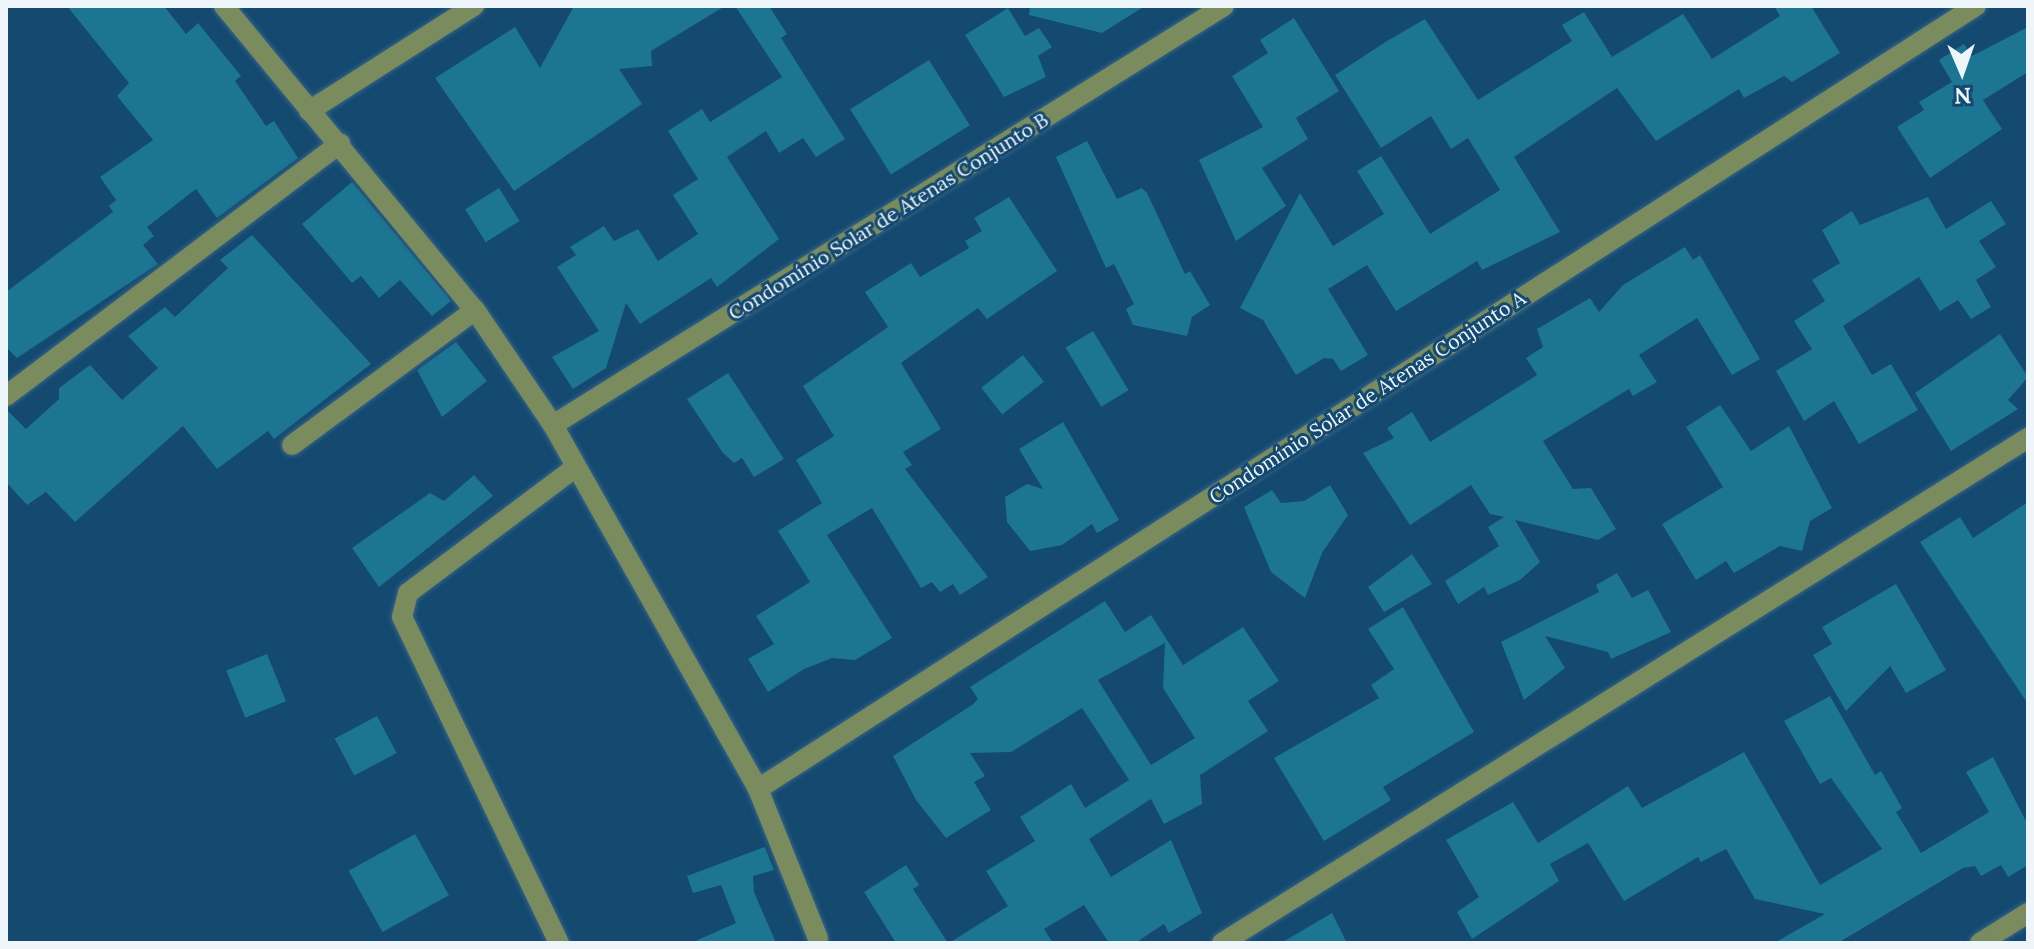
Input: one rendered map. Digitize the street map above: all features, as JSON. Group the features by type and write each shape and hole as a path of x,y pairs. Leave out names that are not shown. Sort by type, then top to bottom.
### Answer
{"street":[{"path":"224,6 475,310 553,425 758,789 818,938"},
{"path":"309,111 474,6"},
{"name":"Condomínio Solar de Atenas Conjunto B","path":"553,425 1224,6"},
{"name":"Condomínio Solar de Atenas Conjunto A","path":"758,789 1976,6"},
{"path":"6,396 340,143"},
{"path":"292,445 475,310"},
{"path":"1222,943 2028,438"},
{"path":"559,943 402,617 408,593 576,467"},
{"path":"1980,943 2028,913"}],"building":[{"path":"67,6 164,6 186,34 198,23 241,76 235,81 266,126 274,121 298,158 217,218 196,189 147,227 154,236 143,245 158,264 17,358 6,347 6,292 113,212 109,206 116,200 100,177 153,140 117,96 129,83"},
{"path":"574,6 725,6 651,51 652,66 619,69 642,104 514,191 435,78 515,27 540,68"},
{"path":"735,6 769,6 787,34 781,38 845,139 816,157 803,138 779,153 766,131 727,157 779,239 717,287 711,278 640,324 626,303 606,368 573,389 552,357 599,331 557,267 576,255 570,247 604,226 614,241 638,229 658,261 698,234 673,195 698,179 668,131 702,109 710,122 782,77"},
{"path":"1030,6 1145,6 1102,33 1029,15"},
{"path":"1774,6 1811,6 1840,53 1792,82 1784,76 1744,98 1739,89 1656,141 1617,88 1514,157 1560,232 1482,270 1477,261 1396,311 1367,265 1328,289 1368,355 1341,371 1333,359 1324,358 1296,375 1263,320 1240,308 1300,193 1333,246 1384,214 1357,171 1381,156 1430,234 1500,190 1468,138 1451,149 1431,116 1381,148 1335,75 1425,19 1478,100 1572,41 1562,25 1584,12 1612,57 1683,14 1712,59 1780,16"},
{"path":"1008,8 1025,36 1039,28 1052,47 1038,56 1046,77 1004,97 965,35"},
{"path":"1294,18 1339,91 1296,118 1308,139 1262,168 1286,206 1236,241 1199,160 1263,127 1232,76 1268,53 1260,40"},
{"path":"2028,27 2028,72 1983,100 2002,129 1930,178 1897,127 1924,110 1919,102 1952,82 1939,60 1964,44 1972,56"},
{"path":"929,60 970,125 891,175 850,109"},
{"path":"1087,141 1117,199 1142,188 1147,193 1185,274 1190,271 1210,305 1192,317 1187,336 1133,325 1126,309 1134,304 1114,264 1106,268 1056,157"},
{"path":"352,182 451,301 432,316 400,280 379,298 361,276 352,283 302,224"},
{"path":"499,188 520,221 486,242 465,209"},
{"path":"1009,197 1057,271 987,319 978,308 901,363 941,429 903,452 912,465 905,469 988,577 960,595 953,584 940,592 932,582 921,588 872,508 827,535 892,638 855,660 832,658 804,669 768,692 748,659 774,644 756,616 810,582 778,531 822,503 796,460 834,436 803,386 888,327 865,292 911,263 920,277 969,248 965,241 982,231 974,218"},
{"path":"1928,197 1946,229 1991,201 2006,224 1979,241 1996,267 1976,280 1991,307 1971,319 1958,300 1940,311 1919,277 1843,326 1872,375 1891,364 1918,410 1859,444 1834,401 1804,421 1776,371 1812,349 1794,321 1825,301 1812,280 1840,263 1822,230 1852,211 1860,225"},
{"path":"252,235 371,364 274,439 268,431 217,469 183,426 75,522 46,492 27,505 6,482 6,409 26,429 59,399 59,388 90,365 122,400 158,368 128,336 165,307 175,317 228,268 220,260"},
{"path":"1685,247 1693,260 1700,255 1760,359 1732,375 1697,318 1639,355 1657,382 1633,396 1629,389 1543,441 1573,489 1591,488 1616,529 1598,540 1515,520 1540,562 1520,580 1488,595 1484,587 1458,604 1445,581 1499,546 1488,527 1504,517 1490,514 1471,485 1410,525 1363,453 1394,438 1387,428 1412,412 1430,442 1537,375 1526,358 1543,347 1537,329 1590,298 1599,312 1623,285"},
{"path":"1093,331 1129,390 1101,407 1066,347"},
{"path":"2000,334 2028,377 2008,400 2018,409 1951,451 1915,393"},
{"path":"456,342 487,381 442,417 417,370"},
{"path":"1023,355 1044,382 1002,414 981,388"},
{"path":"728,373 784,459 754,477 742,458 734,463 723,453 687,399"},
{"path":"1720,405 1751,451 1789,426 1832,508 1810,521 1802,551 1780,546 1734,573 1726,561 1696,580 1662,524 1723,487 1686,427"},
{"path":"1063,422 1119,520 1097,533 1092,524 1062,545 1030,551 1007,522 1005,497 1027,484 1043,489 1019,449"},
{"path":"474,475 493,496 379,587 352,548 430,493 444,501"},
{"path":"1330,485 1348,515 1322,553 1305,598 1271,572 1244,507 1272,490 1281,503 1304,501"},
{"path":"2028,502 2028,704 1920,542 1960,517 1973,538"},
{"path":"1412,554 1432,584 1384,612 1368,587"},
{"path":"1617,573 1632,598 1648,590 1671,632 1611,659 1608,652 1545,636 1565,668 1524,700 1501,642 1599,592 1596,585"},
{"path":"1896,584 1946,670 1906,693 1890,666 1846,711 1813,655 1832,644 1822,627"},
{"path":"1105,601 1125,632 1151,615 1183,665 1243,627 1279,681 1248,701 1268,731 1200,775 1202,804 1164,824 1151,799 1089,839 1111,877 1171,840 1202,913 1169,933 1164,924 1135,943 1109,943 1084,905 1044,929 1053,943 949,943 1008,906 986,871 1035,841 1020,817 1071,784 1085,808 1129,780 1082,708 1011,752 970,753 985,776 974,782 991,810 946,838 916,800 893,756 972,705 978,699 970,687","holes":["1165,643 1163,688 1195,738 1151,765 1098,680"]},
{"path":"1403,607 1474,732 1383,787 1391,800 1324,841 1274,758 1379,698 1371,685 1394,669 1368,629"},
{"path":"267,654 286,701 245,718 226,670"},
{"path":"1830,696 1875,775 1881,771 1902,808 1896,812 1921,853 1989,812 1966,772 1993,757 2028,825 2028,865 2008,877 2001,865 1981,876 1975,866 1963,868 1838,943 1774,943 1825,914 1755,899 1726,849 1701,862 1698,857 1624,901 1588,843 1550,864 1559,881 1472,939 1457,912 1479,897 1446,840 1513,802 1538,843 1628,786 1642,808 1744,752 1820,885 1882,849 1831,778 1820,784 1784,721"},
{"path":"377,716 397,753 354,776 335,739"},
{"path":"415,834 449,895 382,932 349,871"},
{"path":"765,847 774,870 753,876 754,892 776,943 691,943 736,923 721,885 693,893 687,876"},
{"path":"906,865 919,885 913,889 948,943 896,943 864,892"},
{"path":"1332,913 1347,943 1281,943"}]}
